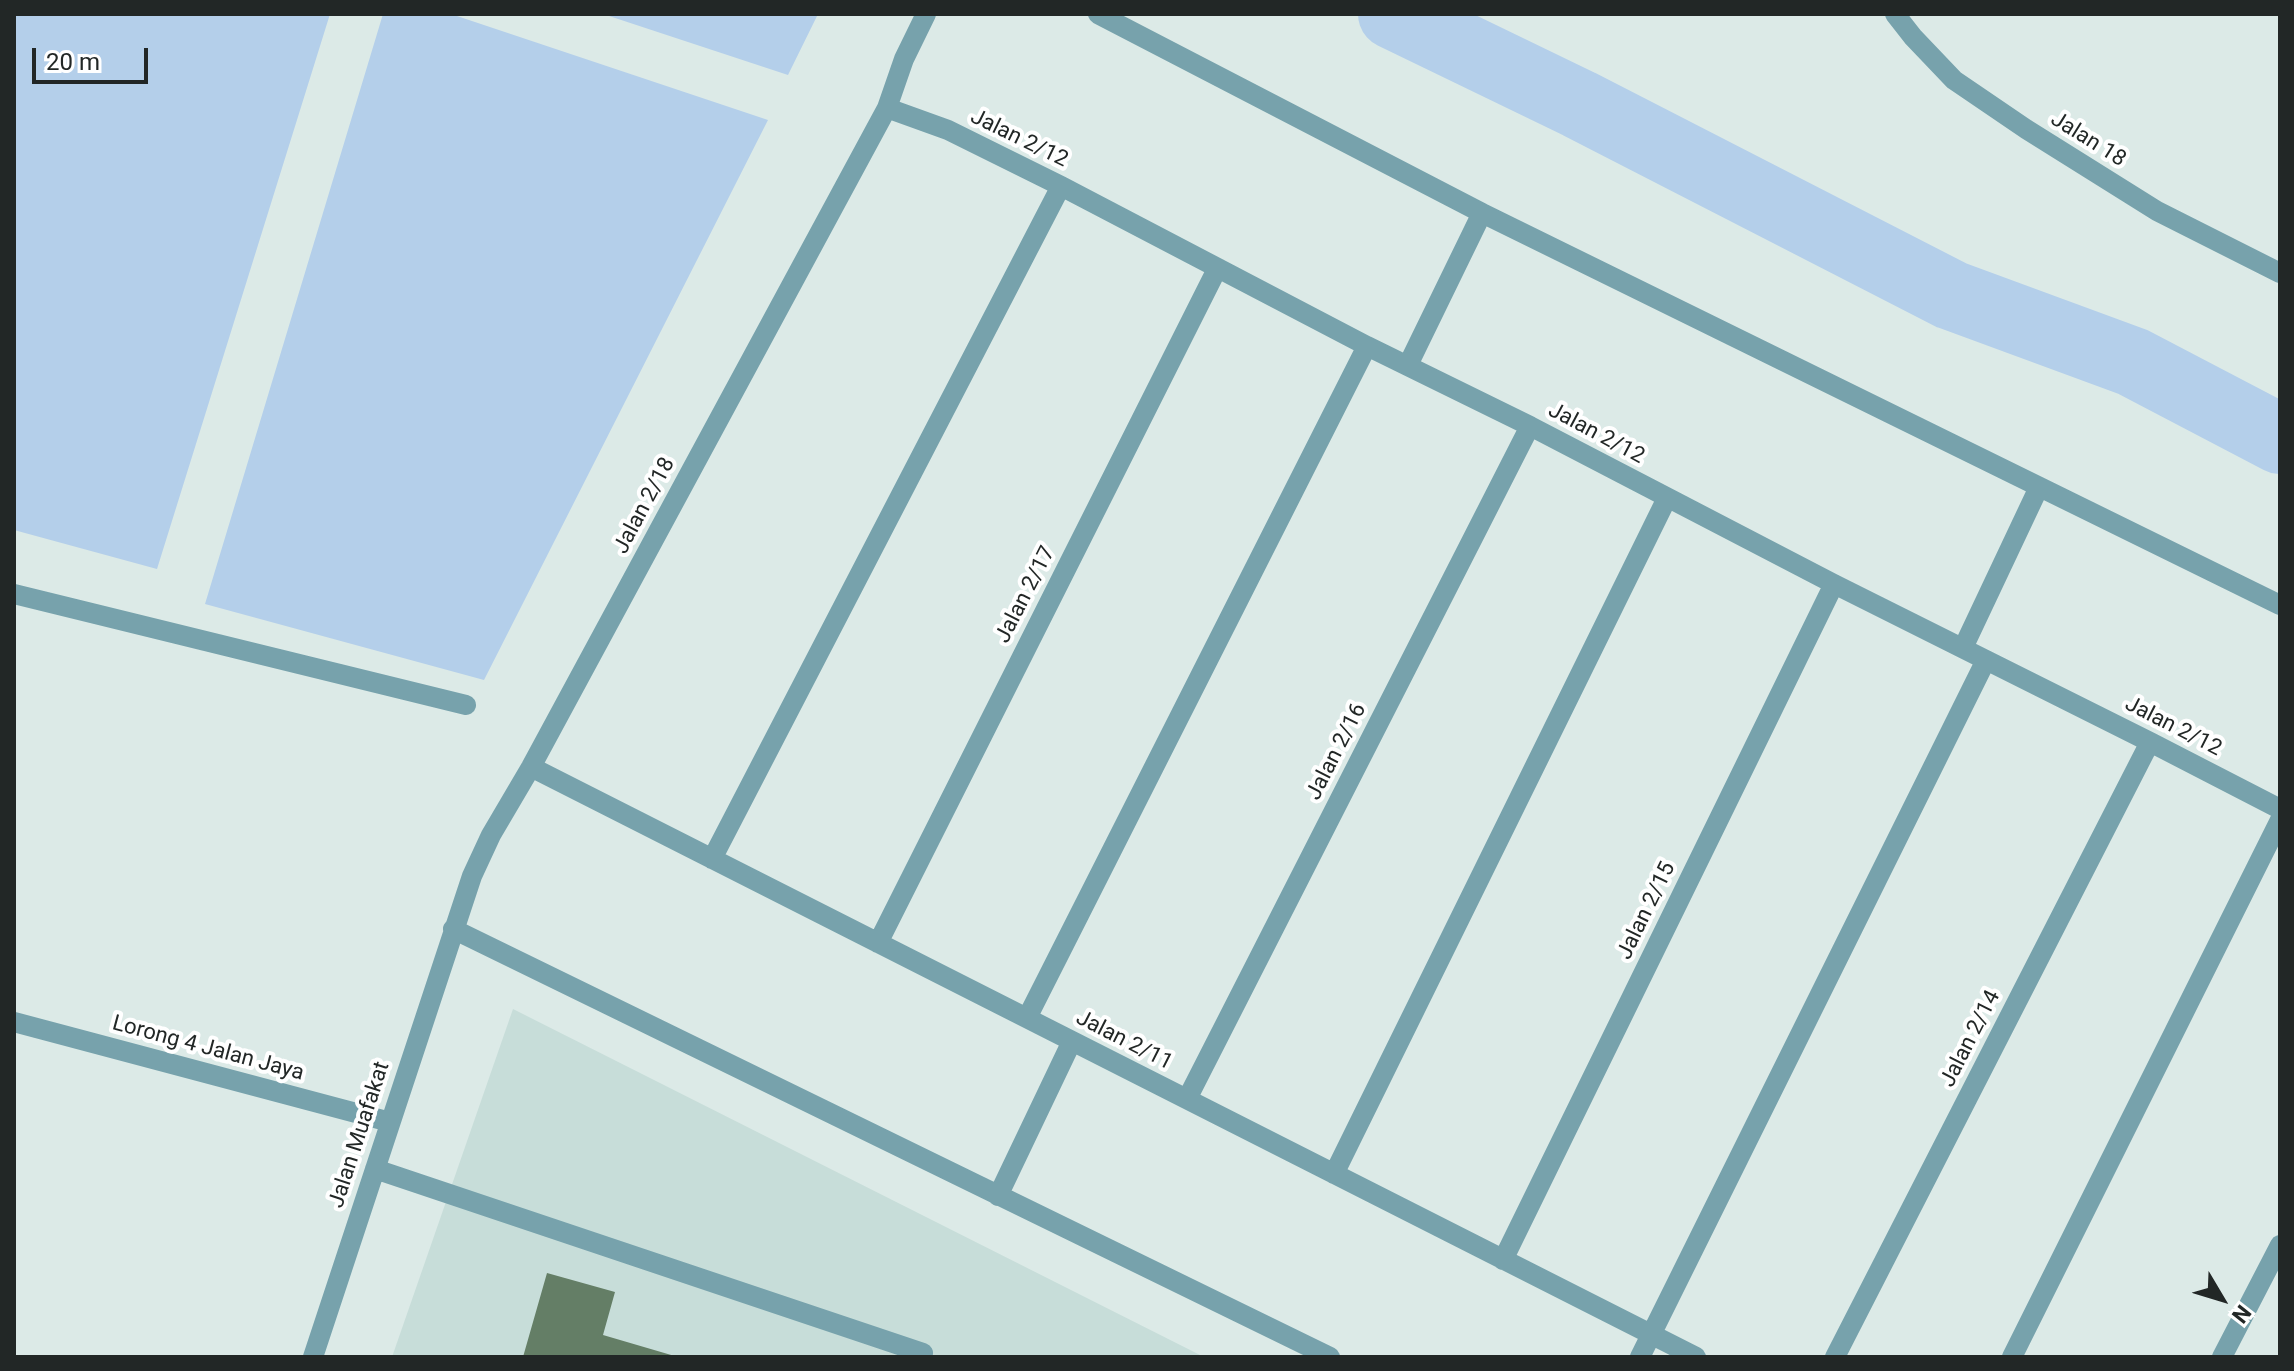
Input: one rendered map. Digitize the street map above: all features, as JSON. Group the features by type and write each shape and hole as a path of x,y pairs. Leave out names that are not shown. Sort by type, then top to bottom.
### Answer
{"street":[{"name":"Jalan 2/18","path":"453,929 491,835 531,767 887,108 904,59 926,14"},
{"path":"1098,14 1482,213 2280,605"},
{"name":"Jalan 18","path":"1895,14 1954,80 2026,129 2157,211 2280,273"},
{"name":"Jalan 2/12","path":"887,108 948,130 1061,186 1367,346 2280,809"},
{"path":"712,859 1061,186"},
{"path":"1408,365 1482,213"},
{"name":"Jalan 2/17","path":"878,943 1217,269"},
{"path":"1027,1018 1367,346"},
{"name":"Jalan 2/16","path":"1187,1099 1530,426"},
{"path":"1963,648 2039,487"},
{"path":"1334,1174 1667,498"},
{"name":"Jalan 2/15","path":"1503,1260 1834,584"},
{"path":"14,594 466,705"},
{"path":"1640,1357 1986,660"},
{"name":"Jalan 2/14","path":"1835,1357 2150,742"},
{"name":"Jalan 2/11","path":"531,767 1696,1357"},
{"path":"2012,1357 2280,820"},
{"path":"453,929 1330,1357"},
{"name":"Jalan Muafakat","path":"313,1357 453,929"},
{"name":"Lorong 4 Jalan Jaya","path":"14,1022 390,1122"},
{"path":"998,1196 1072,1041"},
{"path":"375,1169 923,1353"},
{"path":"2222,1357 2280,1245"}],"shaded area":[{"path":"513,1009 1204,1357 392,1357"}],"water":[{"path":"14,14 330,14 157,569 14,530"},
{"path":"383,14 451,14 768,120 484,680 205,604"},
{"path":"603,14 818,14 788,75"}],"building":[{"path":"547,1273 615,1292 603,1335 678,1357 523,1357"}],"waterway":[{"path":"1393,14 1579,104 1951,295 2133,362 2280,439"}]}
